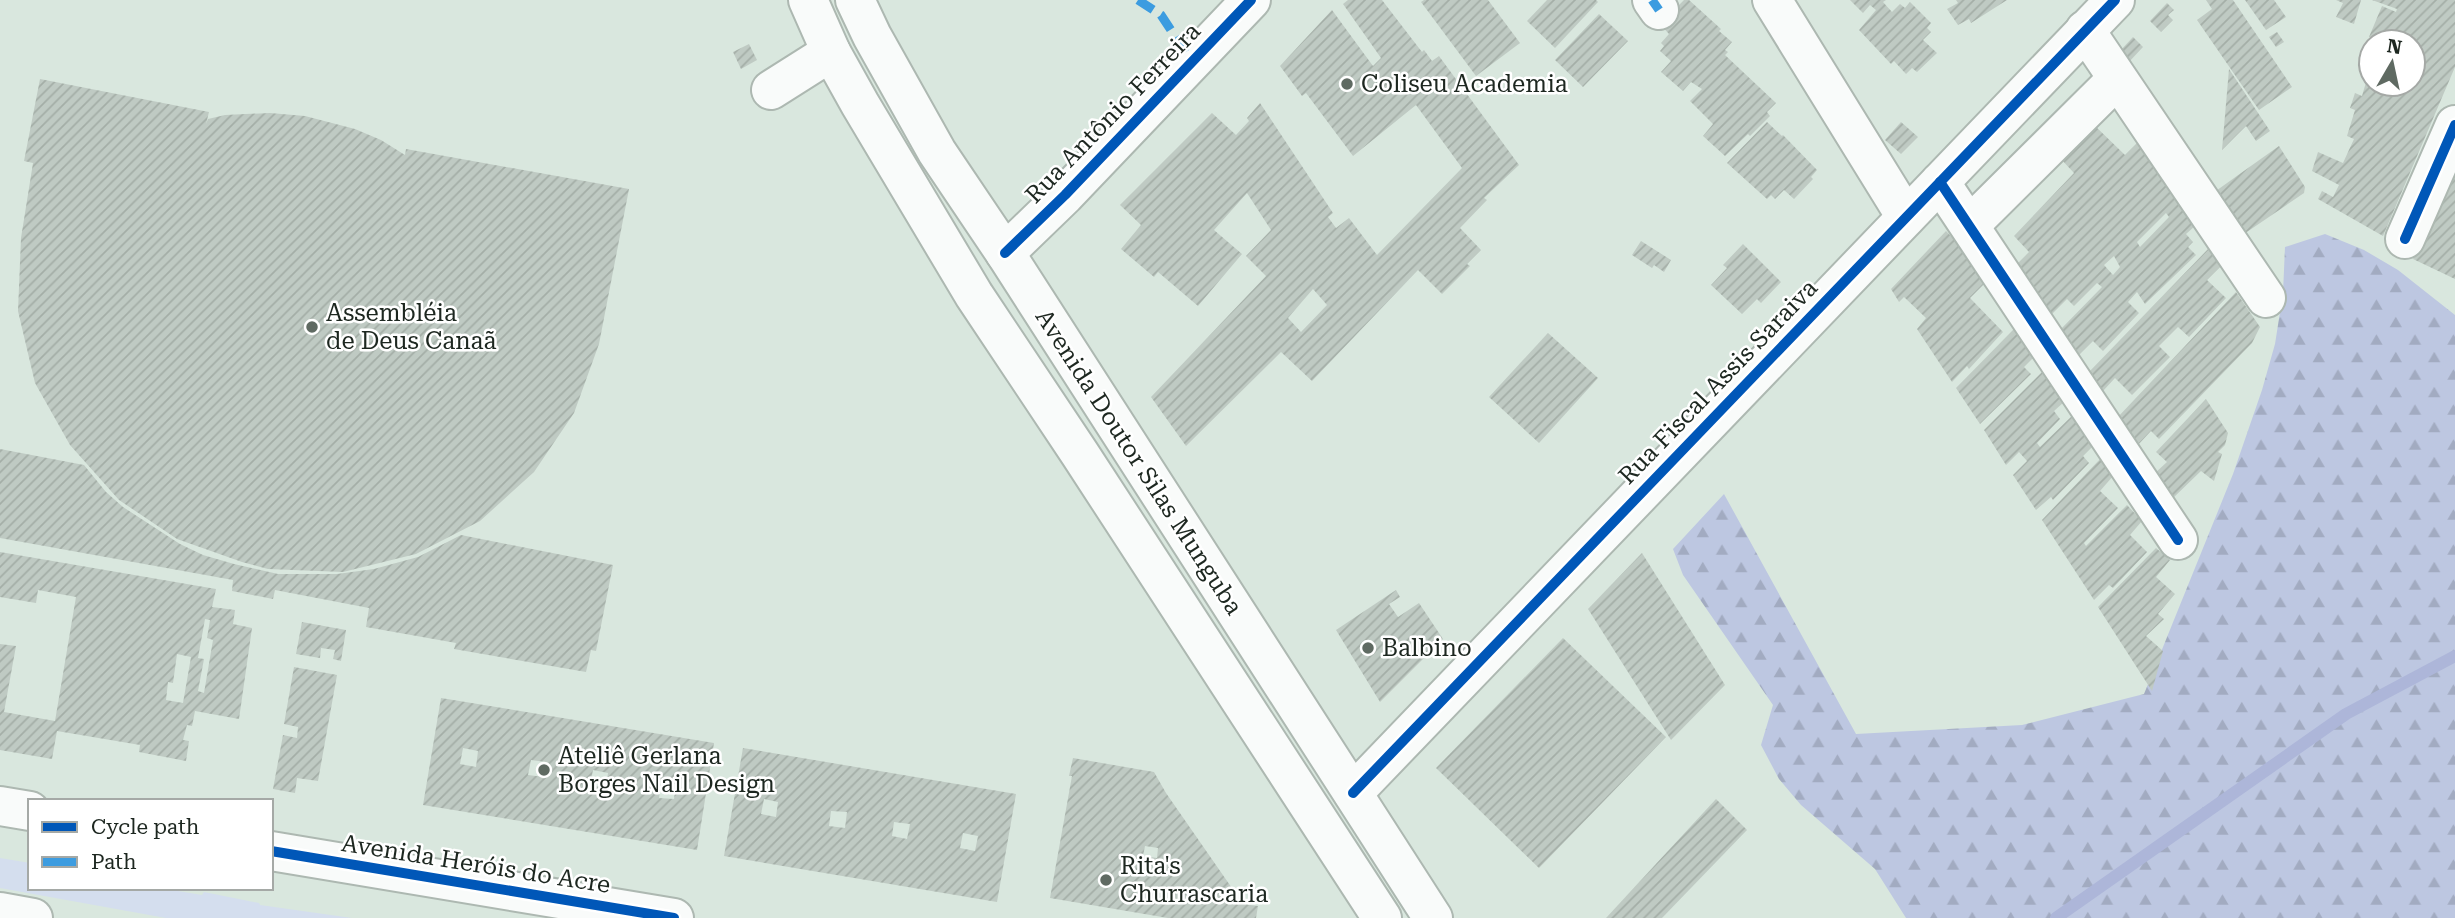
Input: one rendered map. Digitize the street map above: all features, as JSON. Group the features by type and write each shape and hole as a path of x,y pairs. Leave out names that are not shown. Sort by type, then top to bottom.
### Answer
{"street":[{"name":"Avenida Doutor Silas Munguba","path":"808,0 831,52 860,104 974,295 1382,918"},
{"name":"Avenida Doutor Silas Munguba","path":"855,0 937,152 1005,253 1433,918"},
{"name":"Rua Antônio Ferreira","path":"1005,253 1065,195 1251,0"},
{"path":"1772,0 1906,217"},
{"name":"Rua Fiscal Assis Saraiva","path":"1353,793 2115,0"},
{"path":"2085,30 2266,298"},
{"path":"771,90 831,52"},
{"path":"1970,225 2117,79"},
{"path":"2405,239 2455,125"},
{"path":"1940,182 2178,540"},
{"path":"0,806 28,811"},
{"name":"Avenida Heróis do Acre","path":"273,851 674,918"},
{"path":"0,912 33,918"}],"shaded area":[{"path":"0,858 28,863 28,890 172,890 202,895 204,892 260,905 352,918 166,918 0,888"}],"green space":[{"path":"2325,234 2364,250 2398,270 2455,315 2455,918 1906,918 1875,869 1801,805 1779,779 1761,745 1773,705 1683,575 1673,549 1724,494 1856,734 2022,725 2144,694 2233,474 2262,390 2275,344 2283,293 2285,247"}],"building":[{"path":"1348,0 1382,0 1422,52 1424,50 1432,61 1439,56 1519,165 1484,198 1487,200 1460,228 1481,250 1467,264 1470,266 1442,294 1418,270 1312,381 1281,352 1186,446 1151,397 1266,276 1246,256 1271,230 1247,193 1214,230 1242,254 1198,306 1158,272 1154,277 1121,249 1141,225 1120,205 1212,113 1236,135 1260,103 1333,213 1328,217 1336,228 1349,218 1377,255 1462,168 1416,105 1353,156 1306,93 1302,96 1280,66 1332,10 1373,66 1381,58 1343,4","holes":["1313,289 1327,305 1301,332 1288,318"]},
{"path":"1488,0 1520,43 1476,76 1421,2"},
{"path":"1547,0 1598,2 1555,48 1527,21"},
{"path":"1684,0 1689,0 1721,29 1719,31 1732,42 1725,50 1728,52 1725,55 1776,103 1767,112 1770,116 1725,156 1703,136 1713,124 1690,101 1702,89 1691,82 1683,91 1661,72 1671,61 1660,51 1664,46 1661,43 1669,34 1658,22 1676,3 1679,5"},
{"path":"1850,0 1886,0 1883,2 1892,12 1900,4 1905,8 1910,2 1931,23 1927,28 1931,32 1923,40 1937,53 1917,72 1912,68 1906,74 1894,61 1891,64 1859,30 1876,10 1870,5 1863,13"},
{"path":"1956,0 2007,0 1971,23 1969,19 1958,25 1947,9 1958,3"},
{"path":"2206,0 2233,0 2292,87 2259,110 2197,20 2212,9"},
{"path":"2245,0 2274,0 2286,17 2266,30"},
{"path":"2336,0 2361,0 2354,24 2336,17 2343,3"},
{"path":"2372,0 2455,0 2455,67 2383,236 2318,199 2322,191 2333,197 2339,185 2312,171 2318,152 2343,163 2354,139 2347,136 2355,110 2350,108 2355,93 2357,98 2427,98 2427,28 2373,28 2382,6 2396,12 2397,9"},
{"path":"2167,3 2174,10 2168,15 2173,20 2161,32 2150,21"},
{"path":"1599,14 1628,41 1583,87 1555,60"},
{"path":"2277,32 2284,42 2276,47 2269,37"},
{"path":"2133,37 2143,47 2128,63 2120,51"},
{"path":"749,44 757,60 741,69 733,52"},
{"path":"2229,69 2270,131 2256,141 2246,126 2222,150"},
{"name":"Assembléia de Deus Canaã","path":"40,79 209,112 206,124 208,119 225,115 270,113 305,116 355,129 381,140 405,155 406,149 629,189 599,344 574,413 534,472 480,521 416,554 343,572 268,569 242,562 177,539 119,500 70,445 35,383 18,311 21,238 33,163 24,161"},
{"path":"1767,122 1817,170 1811,177 1813,179 1794,199 1784,190 1775,199 1771,195 1767,199 1727,163"},
{"path":"1901,122 1918,137 1901,154 1885,140"},
{"path":"2093,124 2125,155 2139,141 2195,226 2186,234 2193,242 2188,247 2196,255 2145,304 2137,292 2128,302 2139,313 2103,351 2093,341 2077,357 2060,330 2102,287 2097,283 2074,306 2067,299 2051,315 2018,263 2029,252 2014,236 2074,173 2060,158","holes":["2166,213 2169,217 2140,247 2137,242","2114,256 2120,267 2113,275 2104,265"]},
{"path":"2279,146 2305,187 2304,193 2241,236 2213,193"},
{"path":"2455,166 2455,279 2413,259"},
{"path":"1946,231 1961,246 1985,283 1970,298 2003,332 1969,369 1967,366 1952,382 1917,329 1926,318 1904,297 1899,302 1891,289"},
{"path":"1641,241 1671,260 1664,272 1632,255"},
{"path":"1743,244 1781,282 1761,303 1757,299 1742,314 1711,285 1727,268 1723,265"},
{"path":"2210,247 2222,265 2207,280 2226,298 2189,337 2178,327 2159,346 2170,357 2132,395 2115,378 2103,391 2089,372"},
{"path":"2236,292 2260,327 2252,343 2159,439 2151,431 2136,447 2117,418"},
{"path":"2016,327 2035,356 2024,367 2031,374 1980,424 1956,388"},
{"path":"1548,333 1598,378 1539,443 1489,397"},
{"path":"2044,370 2065,401 2054,411 2060,419 2037,443 2040,447 2074,414 2094,445 2083,456 2089,463 2053,500 2051,497 2036,510 2013,475 2027,461 2019,452 2006,465 1984,430"},
{"path":"2206,399 2228,433 2225,445 2218,452 2222,454 2214,481 2201,471 2171,500 2154,474 2167,462 2156,452"},
{"path":"0,449 84,465 106,492 123,507 180,544 203,555 278,574 337,574 374,569 418,557 461,535 613,565 596,651 591,650 586,672 454,649 456,643 366,627 369,608 275,590 273,599 232,591 233,580 0,538"},
{"path":"2102,457 2114,475 2100,491 2118,508 2084,543 2086,546 2127,505 2142,521 2130,535 2147,552 2113,588 2109,585 2094,600 2042,520"},
{"path":"2156,548 2170,560 2156,577 2175,594 2158,614 2164,619 2146,636 2163,651 2152,691 2098,607"},
{"path":"0,552 216,589 212,607 235,610 233,624 252,628 239,719 195,711 192,726 187,725 183,740 189,741 186,761 139,752 140,745 57,731 52,759 0,750 0,644 16,646 4,712 55,721 76,597 38,590 36,603 0,597","holes":["205,619 210,620 207,638 213,640 204,693 198,691 204,659 198,658","177,654 191,657 183,703 166,700 168,682 173,683"]},
{"path":"1642,553 1725,685 1671,740 1588,609"},
{"path":"1396,590 1400,597 1389,604 1398,617 1419,603 1443,639 1380,702 1336,630"},
{"path":"302,622 346,630 341,661 333,659 335,650 321,648 320,658 296,654"},
{"path":"1563,638 1666,737 1539,868 1436,768"},
{"path":"294,667 337,675 318,781 297,778 295,793 273,789 283,735 297,738 298,727 284,724"},
{"path":"441,698 714,743 697,850 423,805","holes":["463,748 478,751 476,767 460,764","531,760 546,762 544,777 528,775","593,770 608,773 606,788 590,785","661,782 676,784 674,799 659,798"]},
{"path":"743,748 1016,794 997,902 724,856","holes":["764,799 778,802 776,817 761,814","831,811 847,812 845,828 829,826","894,822 910,824 907,839 892,836","963,833 978,836 975,851 960,848"]},
{"path":"1073,758 1154,772 1243,904 1258,906 1256,918 1168,918 1050,898 1072,776 1069,776","holes":["1145,846 1158,848 1157,858 1143,856"]},
{"path":"1716,799 1747,830 1662,918 1606,918"}],"waterway":[{"path":"2056,918 2346,714 2455,656"}],"marked path":[{"path":"1138,0 1161,15 1192,62"},
{"path":"1652,0 1659,10"}],"cycle path":[{"path":"1005,253 1065,195 1251,0"},
{"path":"1353,793 2115,0"},
{"path":"2405,239 2455,125"},
{"path":"1940,182 2178,540"},
{"path":"273,851 674,918"}],"place":[{"name":"Coliseu Academia","path":"1347,84"},
{"name":"Assembléia de Deus Canaã","path":"312,327"},
{"name":"Balbino","path":"1368,648"},
{"name":"Ateliê Gerlana Borges Nail Design","path":"544,770"},
{"name":"Rita's Churrascaria","path":"1106,880"}]}
